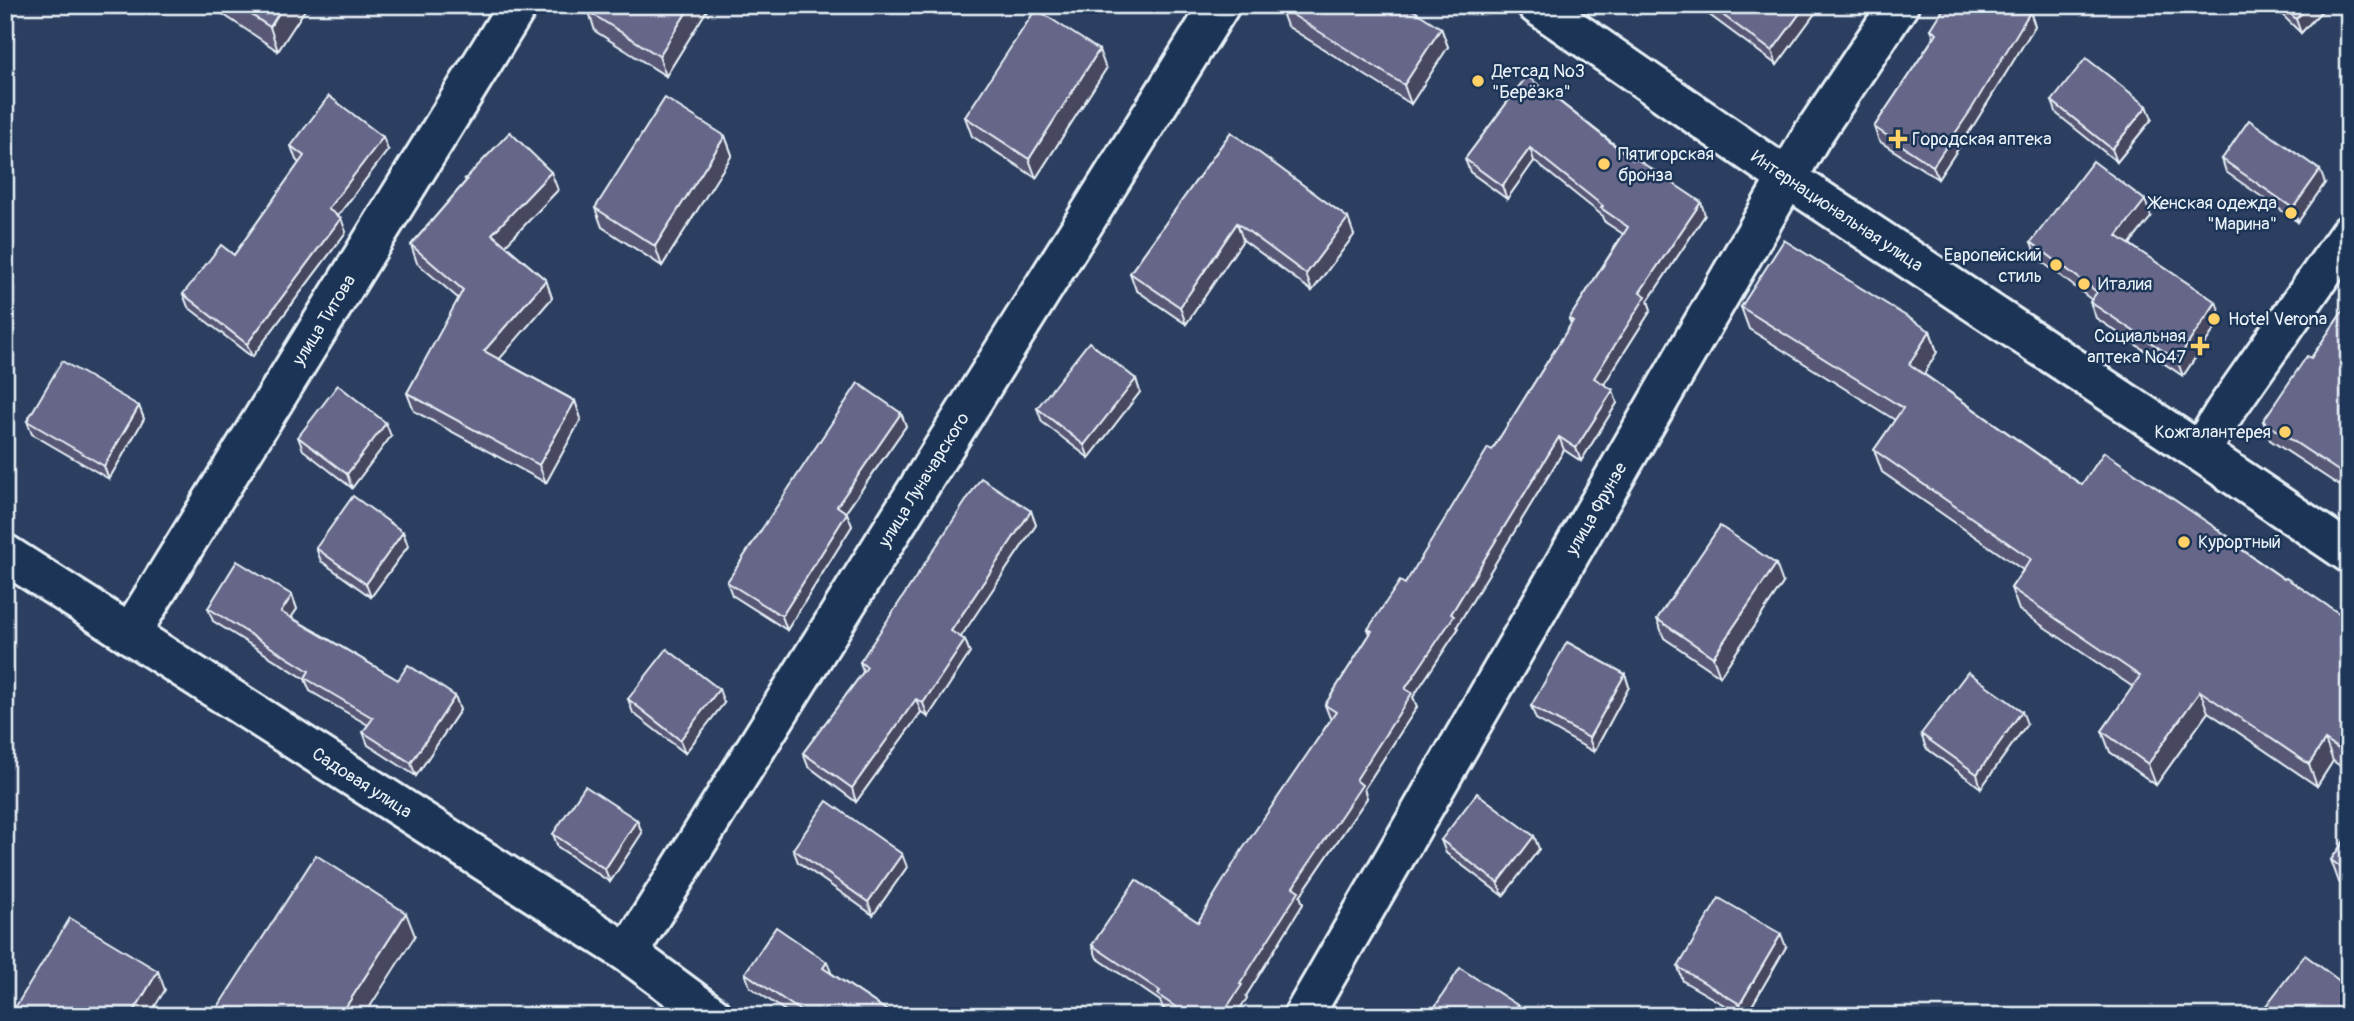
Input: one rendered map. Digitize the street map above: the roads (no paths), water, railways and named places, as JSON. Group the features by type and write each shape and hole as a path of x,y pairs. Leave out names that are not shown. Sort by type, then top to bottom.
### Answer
{"street":[{"name":"улица Титова","path":"130,634 518,5"},
{"name":"улица Луначарского","path":"628,954 1220,5"},
{"name":"Интернациональная улица","path":"1537,5 1787,178 2349,553"},
{"name":"улица Фрунзе","path":"1303,1016 1811,137 1899,5"},
{"path":"2200,452 2225,411 2349,234"},
{"name":"Садовая улица","path":"5,554 628,954 713,1016"}],"place":[{"name":"Детсад №3 \"Берёзка\"","path":"1478,81"},
{"name":"Городская аптека","path":"1898,139"},
{"name":"Пятигорская бронза","path":"1604,164"},
{"name":"Женская одежда \"Марина\"","path":"2291,213"},
{"name":"Европейский стиль","path":"2056,265"},
{"name":"Италия","path":"2084,284"},
{"name":"Hotel Verona","path":"2214,319"},
{"name":"Социальная аптека №47","path":"2200,346"},
{"name":"Кожгалантерея","path":"2285,432"},
{"name":"Курортный","path":"2184,542"}]}
